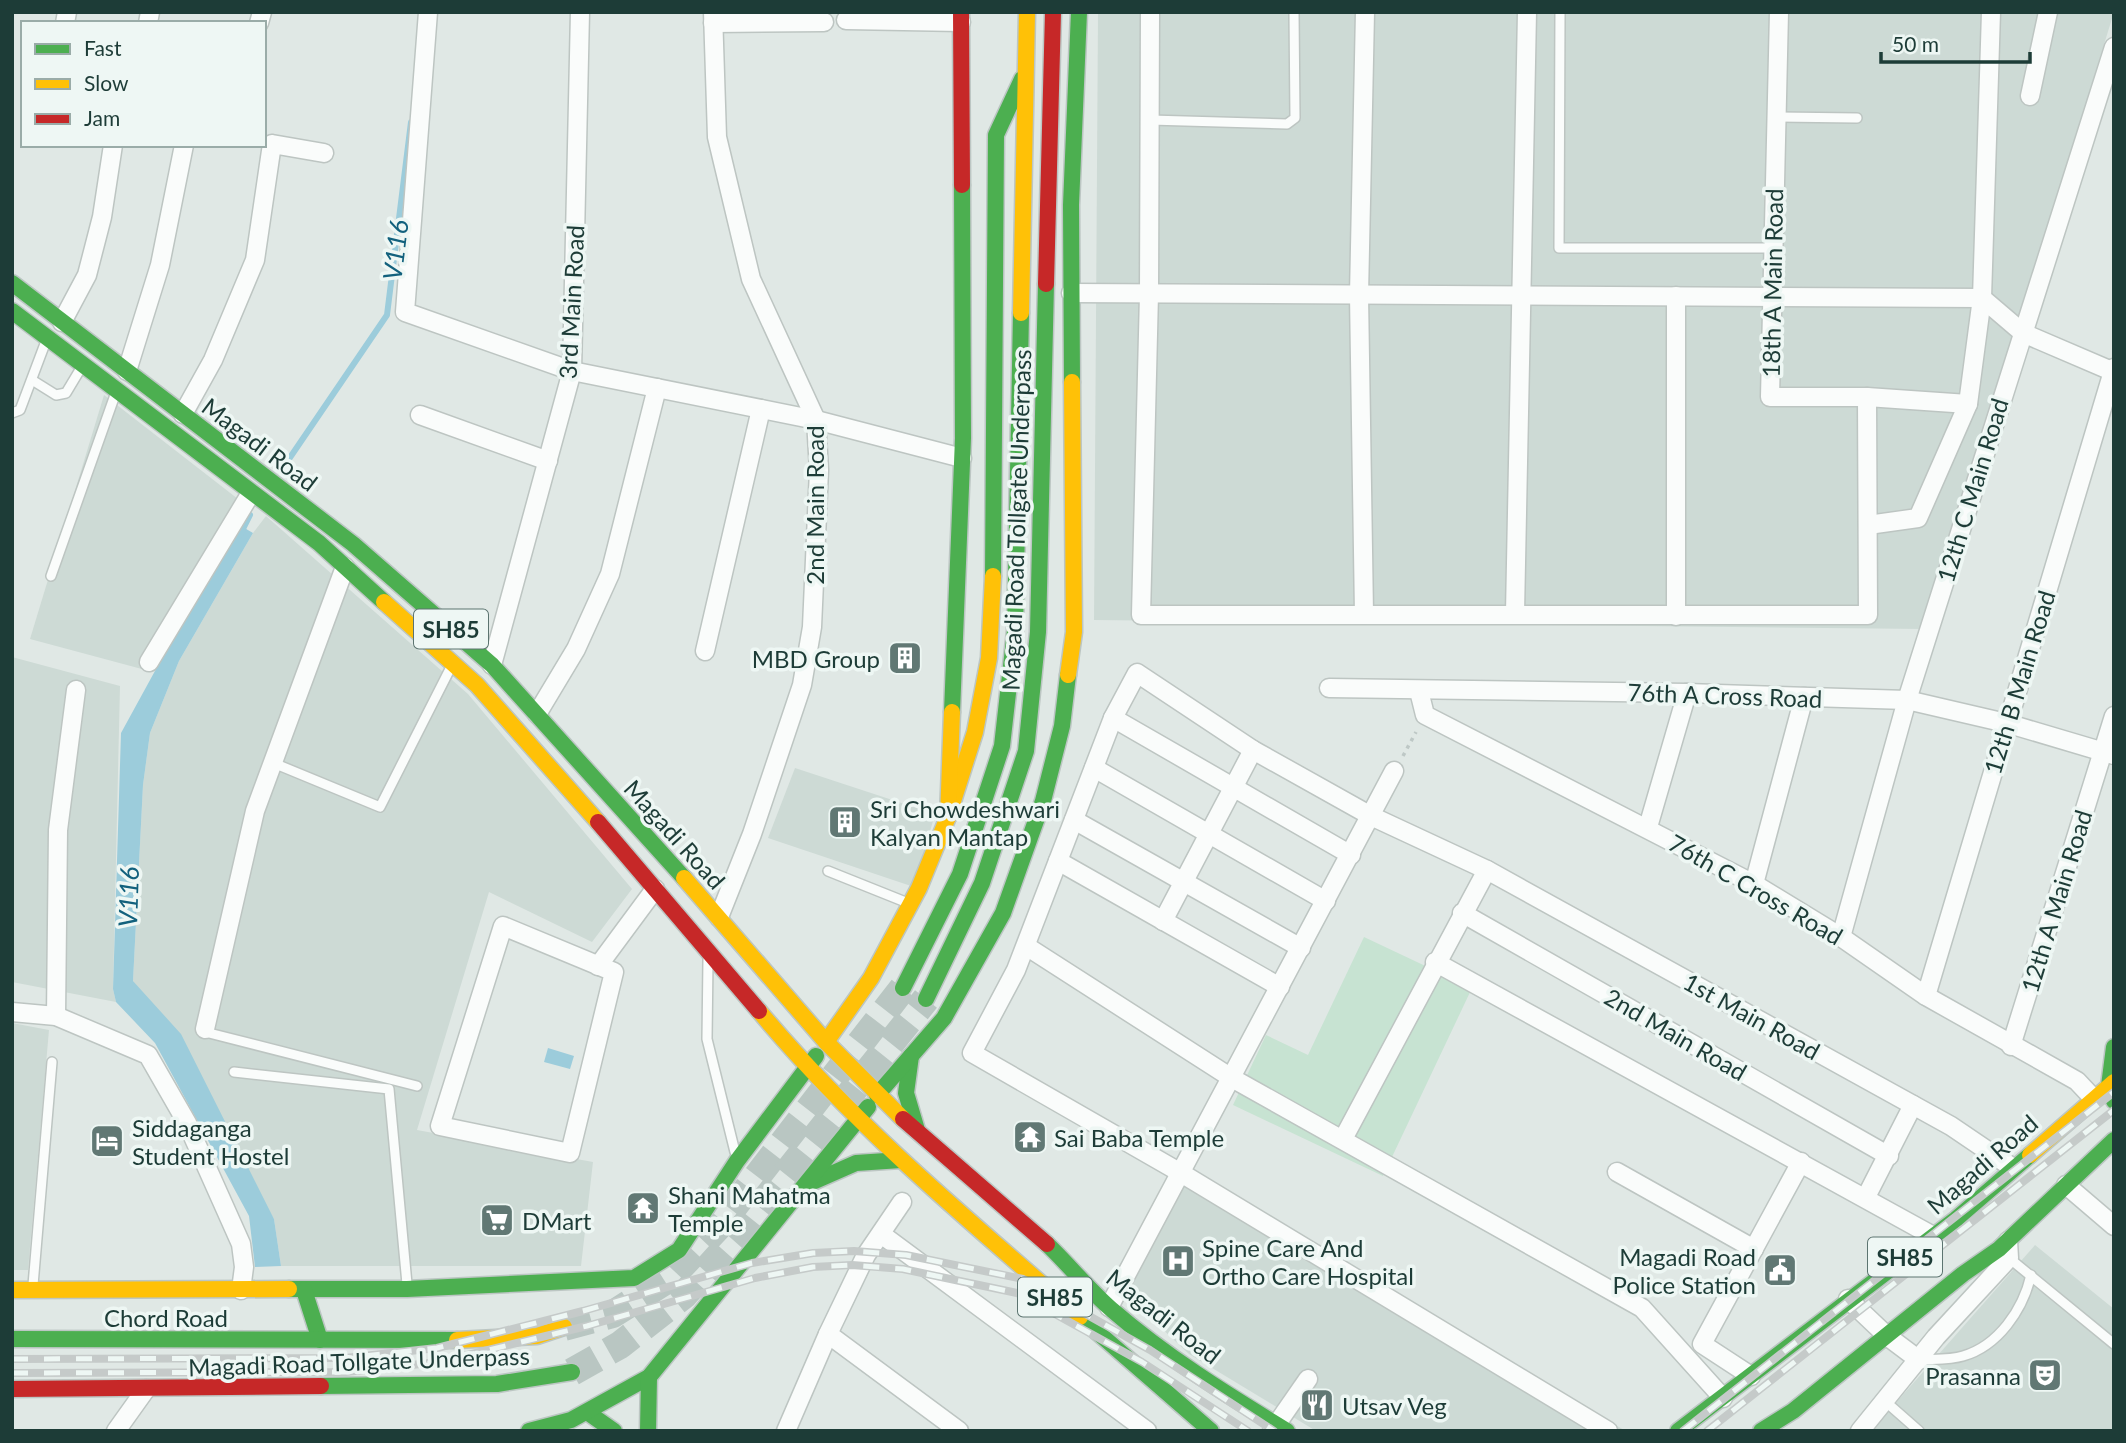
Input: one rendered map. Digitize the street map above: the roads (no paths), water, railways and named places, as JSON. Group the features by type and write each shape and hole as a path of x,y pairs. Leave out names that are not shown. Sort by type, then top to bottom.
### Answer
{"main road":[{"name":"Magadi Road Tollgate Underpass","path":"903,988 960,874 1002,746 1014,631 1027,12"},
{"path":"1053,12 1053,65 1077,65"},
{"path":"529,1431 571,1420 649,1377 877,1094 944,1018 1003,913 1043,801 1062,726 1074,632 1071,205 1079,12"},
{"path":"947,817 962,457 961,17"},
{"name":"Magadi Road Tollgate Underpass","path":"926,999 982,883 1026,751 1038,632 1053,65"},
{"path":"12,1290 407,1289 634,1278 679,1250 737,1161 807,1069 871,978 910,904 947,817 975,732 989,657 995,518 996,135 1026,70"},
{"name":"Magadi Road","path":"12,283 353,544 492,665 719,917 826,1042 877,1094 1022,1224 1041,1236 1109,1307 1170,1355 1279,1429"},
{"name":"Magadi Road","path":"12,311 46,340 83,365 345,567 477,685 807,1069 901,1160 1123,1357 1211,1431"},
{"path":"2112,1090 2114,1047"},
{"path":"911,1056 904,1080 905,1096 908,1111 919,1134"},
{"name":"Magadi Road","path":"1678,1431 1933,1236 2093,1098 2112,1090"},
{"name":"SH85","path":"1761,1431 1793,1411 1887,1336 2009,1250 2066,1185 2114,1140"},
{"path":"797,1193 834,1167 875,1159 901,1160"},
{"path":"300,1290 320,1340"},
{"name":"Magadi Road Tollgate Underpass","path":"320,1340 497,1340 537,1336 564,1327"},
{"name":"Chord Road","path":"12,1339 320,1340"},
{"name":"Magadi Road Tollgate Underpass","path":"146,1389 497,1384 572,1372"},
{"path":"648,1431 649,1377"},
{"path":"12,1389 146,1389"},
{"path":"587,1412 614,1431"}],"street":[{"path":"428,12 405,312 572,371 816,420 962,457"},
{"name":"3rd Main Road","path":"492,665 572,371 580,12"},
{"path":"1150,12 1149,294 1141,615 1868,615 1867,397"},
{"path":"1364,614 1359,295 1365,12"},
{"path":"1515,613 1527,12"},
{"name":"18th A Main Road","path":"1779,12 1770,397 1867,397 1968,404"},
{"path":"1868,525 1918,518 1968,404 1982,298 1992,12"},
{"path":"2030,96 2048,12"},
{"path":"846,20 961,17"},
{"path":"713,18 824,22"},
{"name":"2nd Main Road","path":"713,18 717,137 751,279 816,420 819,470 813,614 802,685 752,834 719,917"},
{"name":"12th C Main Road","path":"1840,937 1907,700 2114,47"},
{"path":"183,414 213,360 255,260 272,144 324,153"},
{"path":"62,321 86,275 102,217 113,147"},
{"path":"127,371 160,265 184,147"},
{"path":"1072,293 1982,298 2023,333 2113,371"},
{"path":"1676,296 1676,616"},
{"name":"12th B Main Road","path":"1926,996 2113,371"},
{"path":"537,714 576,649 610,574 657,388"},
{"path":"705,651 761,409"},
{"path":"420,415 548,461"},
{"path":"149,663 251,493"},
{"path":"205,1028 255,811 345,567"},
{"name":"1st Main Road","path":"1113,718 1137,673 1253,750 1371,816 1487,870 1951,1126 2013,1168"},
{"name":"76th A Cross Road","path":"1329,688 1687,692 1907,700 2006,723 2108,754"},
{"path":"56,1016 58,830 76,690"},
{"name":"76th C Cross Road","path":"1419,691 1425,715 1648,827 1754,884 1840,937 1926,996 2077,1081 2093,1098"},
{"path":"1648,827 1687,692"},
{"path":"1754,884 1804,697"},
{"name":"12th A Main Road","path":"2011,1046 2108,754 2114,716"},
{"path":"1350,855 1113,718 1016,970 972,1053 1181,1173 1608,1431"},
{"path":"1163,921 1253,750"},
{"path":"1094,768 1326,901"},
{"path":"1109,1307 1394,771"},
{"path":"1074,820 1301,948"},
{"path":"1058,861 1280,987"},
{"path":"1343,1139 1435,962 1487,870"},
{"path":"598,966 655,889"},
{"name":"2nd Main Road","path":"1462,913 1889,1156"},
{"path":"503,926 598,966 614,972 570,1153 440,1126 503,926"},
{"path":"1026,946 1232,1077 1642,1308 1723,1398"},
{"path":"1435,962 1933,1236"},
{"path":"12,1012 56,1016 148,1055 187,1123 241,1244 244,1267 241,1290"},
{"path":"1866,1197 1913,1105"},
{"path":"1751,1376 1702,1344 1801,1161"},
{"path":"1617,1172 1754,1249"},
{"path":"2066,1185 2114,1226"},
{"path":"786,1431 866,1255 902,1202"},
{"path":"881,1234 1147,1431"},
{"path":"1860,1431 2009,1250"},
{"path":"1848,1299 1887,1336 1919,1360"},
{"path":"828,1334 959,1431"},
{"path":"1279,1429 1308,1379"},
{"path":"116,1431 146,1389"}],"lane":[{"path":"1150,120 1287,124 1295,118 1294,12"},
{"path":"1560,12 1559,248 1773,248"},
{"path":"1776,117 1857,118"},
{"path":"12,414 20,410 46,340"},
{"path":"32,380 56,395 66,393 83,365"},
{"path":"51,576 117,391"},
{"path":"271,762 380,807 453,664"},
{"path":"828,871 910,904"},
{"path":"708,951 707,1039 737,1161"},
{"path":"205,1028 209,1033 417,1086"},
{"path":"32,1290 52,1062"},
{"path":"234,1072 389,1089 407,1289"},
{"path":"2009,1250 2031,1275 2114,1344"},
{"path":"1919,1360 1961,1357 1984,1347 2016,1311 2031,1275"},
{"path":"1886,1402 1913,1429"}],"water":[{"path":"236,523 253,533 179,661 150,733 143,785 133,981 181,1034 274,1219 281,1266 255,1267 249,1216 155,1043 116,1002 113,989 121,733"},
{"path":"548,1048 574,1056 570,1069 544,1062"}],"waterway":[{"name":"V116","path":"289,459 387,315 411,122"},
{"name":"V116","path":"240,535 250,515"}],"tunnel":[{"path":"564,1327 613,1314 670,1278 718,1227 903,988"},
{"path":"572,1372 620,1345 684,1295 734,1239 926,999"}],"railway":[{"path":"1683,1431 2114,1092"},
{"path":"1707,1431 2114,1110"},
{"path":"12,1359 345,1358 437,1348 583,1311 752,1263 813,1253 854,1251 906,1255 1023,1279 1150,1350 1274,1431"},
{"path":"12,1373 346,1372 439,1362 587,1326 755,1278 813,1267 852,1265 903,1269 1017,1293 1142,1362 1248,1431"}],"place":[{"name":"MBD Group","path":"905,658"},
{"name":"Sri Chowdeshwari Kalyan Mantap","path":"845,822"},
{"name":"Sai Baba Temple","path":"1030,1137"},
{"name":"Siddaganga Student Hostel","path":"107,1141"},
{"name":"Shani Mahatma Temple","path":"643,1208"},
{"name":"DMart","path":"497,1220"},
{"name":"Spine Care And Ortho Care Hospital","path":"1178,1261"},
{"name":"Magadi Road Police Station","path":"1780,1270"},
{"name":"Prasanna","path":"2045,1375"},
{"name":"Utsav Veg","path":"1317,1405"}]}
